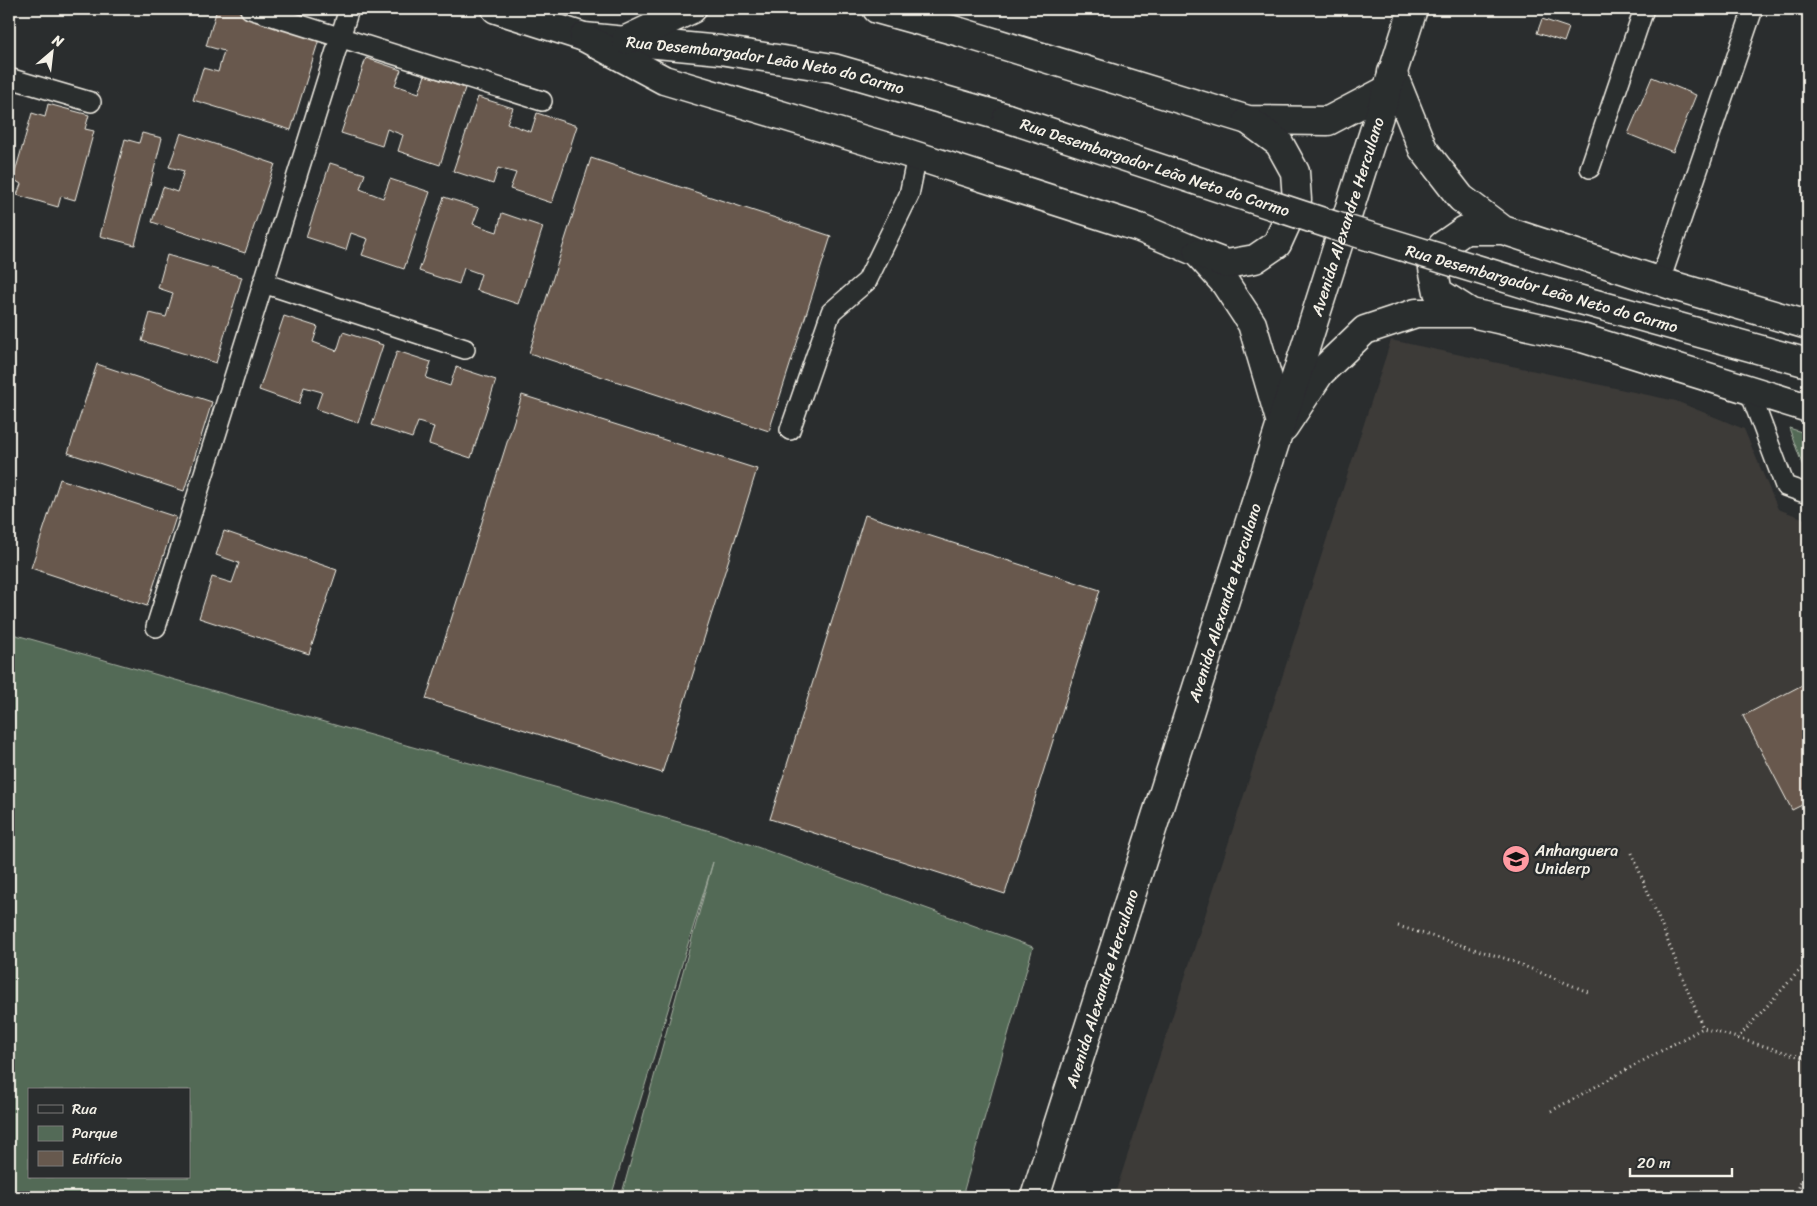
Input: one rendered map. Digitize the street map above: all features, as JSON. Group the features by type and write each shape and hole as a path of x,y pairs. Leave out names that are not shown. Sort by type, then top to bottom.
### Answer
{"main road":[{"name":"Rua Desembargador Leão Neto do Carmo","path":"496,9 584,37 720,50 833,68 1007,118 1335,226 1545,290 1808,363"},
{"path":"624,40 692,9"},
{"path":"877,9 960,32 1248,120 1328,121 1390,81 1423,149 1461,198 1503,230"},
{"name":"Avenida Alexandre Herculano","path":"1035,1197 1413,9"},
{"path":"584,37 664,80 917,156 1140,228 1227,264 1255,258 1277,244 1296,200 1295,172 1278,144 1248,120"},
{"path":"1471,313 1438,292 1433,268 1442,246 1465,230 1503,230 1660,281 1808,325"},
{"path":"1197,252 1225,284 1252,324 1278,432"},
{"path":"1278,432 1320,373 1365,330 1416,313 1471,313 1582,338 1808,408"}],"lane":[{"path":"250,9 542,101"},
{"path":"156,627 349,9"},
{"path":"1590,168 1644,9"},
{"path":"1660,281 1753,9"},
{"path":"9,78 91,102"},
{"path":"790,430 831,312 866,281 908,195 917,156"},
{"path":"263,283 465,349"},
{"path":"1748,390 1785,486 1808,494"}],"path":[{"path":"1632,853 1703,1028"},
{"path":"1398,926 1507,959 1588,992"},
{"path":"1737,1039 1808,961"},
{"path":"1551,1111 1703,1028 1808,1059"},
{"path":"1796,1197 1808,1158"}],"shaded area":[{"name":"Anhanguera Uniderp","path":"1391,340 1676,401 1744,429 1778,509 1808,520 1808,1197 1114,1197"}],"green space":[{"path":"1789,428 1808,434 1808,480"},
{"path":"9,633 721,834 1033,947 962,1197 621,1197 713,862 611,1197 9,1197"}],"building":[{"path":"217,9 233,9 320,36 291,130 193,100 203,68 218,72 224,51 206,46"},
{"path":"1542,19 1569,28 1564,42 1537,33"},
{"path":"366,58 401,70 395,85 419,93 425,75 465,88 440,165 398,151 403,135 387,129 382,146 341,133"},
{"path":"1652,77 1696,95 1673,152 1628,134"},
{"path":"478,97 513,108 507,123 531,132 537,113 577,126 552,203 510,189 516,173 498,168 493,184 453,171"},
{"path":"48,104 89,115 85,129 94,131 75,200 61,196 58,207 17,195 21,184 13,179 32,113 45,117"},
{"path":"142,133 162,138 135,245 100,236 125,139 139,143"},
{"path":"181,133 275,164 245,253 152,222 163,187 177,192 184,171 169,167"},
{"path":"591,158 831,236 769,431 529,353"},
{"path":"330,163 365,174 360,189 383,198 390,179 430,192 404,269 362,255 368,239 351,233 346,250 306,237"},
{"path":"444,197 479,208 473,224 497,232 502,213 543,227 518,304 476,290 481,274 464,268 459,284 419,271"},
{"path":"167,255 242,277 216,363 142,341 150,313 166,317 173,293 158,288"},
{"path":"284,316 318,327 313,342 337,351 343,332 383,345 358,423 316,409 322,392 304,387 299,404 259,390"},
{"path":"397,351 431,362 426,378 450,386 456,367 496,380 471,458 429,444 434,427 418,422 412,438 372,425"},
{"path":"97,364 212,402 184,491 68,453"},
{"path":"522,395 757,469 662,773 426,699"},
{"path":"60,479 176,517 147,606 31,568"},
{"path":"865,515 1100,590 1005,894 770,819"},
{"path":"224,531 337,570 309,654 199,618 212,577 232,583 239,563 216,555"},
{"path":"1808,682 1808,802 1792,810 1743,716"}],"place":[{"name":"Anhanguera Uniderp","path":"1516,859"}]}
